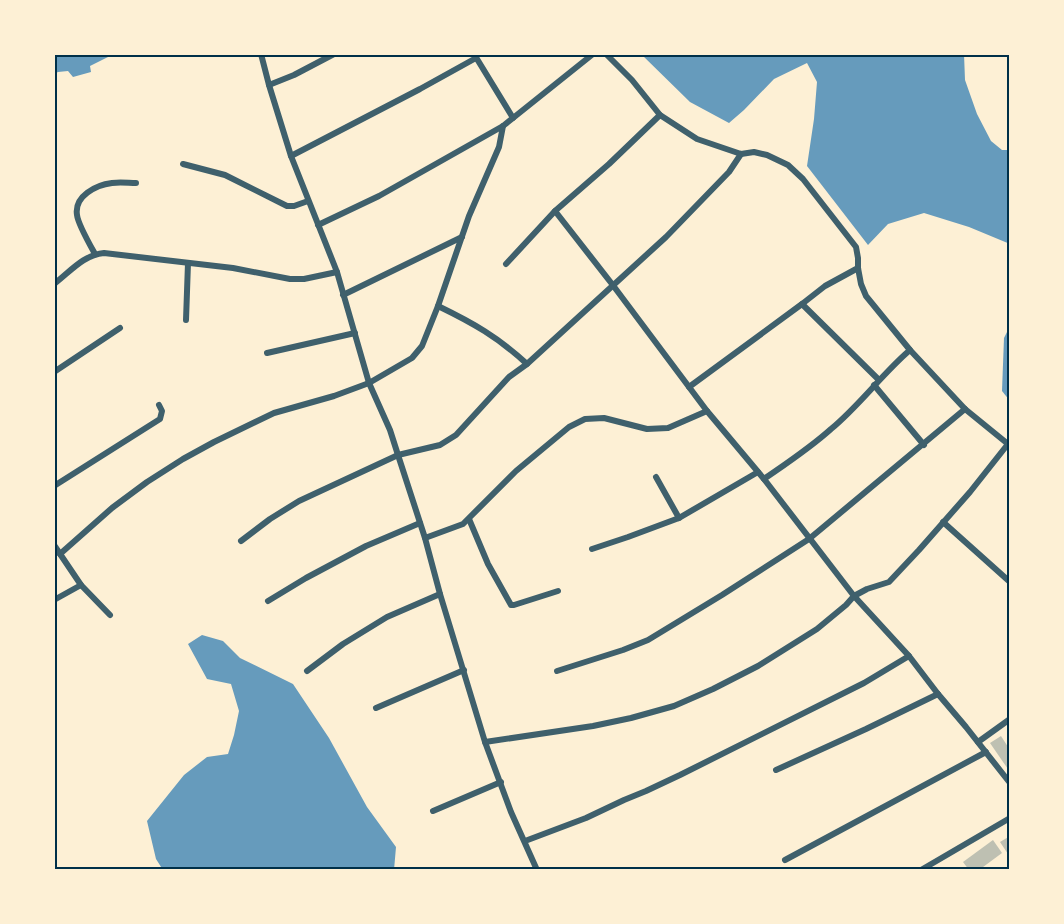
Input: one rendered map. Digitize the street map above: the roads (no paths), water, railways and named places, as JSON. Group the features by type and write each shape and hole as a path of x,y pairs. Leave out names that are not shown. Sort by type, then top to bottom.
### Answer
{"street":[{"path":"261,54 291,156 337,272 369,383 390,430 425,538 485,742 537,870"},
{"path":"269,85 334,54"},
{"path":"318,225 379,196 503,126 593,54"},
{"path":"485,742 631,718 674,706 758,666 817,628 854,596 889,582 1009,445 965,410 910,350 866,296 861,284 856,247 803,180 788,165 767,155 754,152 741,154 697,139 660,115 632,80 606,54"},
{"path":"291,156 475,56 513,118"},
{"path":"506,264 555,212 660,115"},
{"path":"60,554 121,502 183,459 274,413 334,396 369,383 412,358 422,346 438,306 469,216 499,147 503,126"},
{"path":"241,541 299,501 398,455 440,445 456,435 509,377 527,364 666,237 729,172 741,154"},
{"path":"183,164 225,175 287,206 308,201"},
{"path":"95,254 77,216 80,200 85,194 111,183 136,183"},
{"path":"555,212 612,284 688,387 764,479 854,596 909,656 1010,783"},
{"path":"343,295 462,237"},
{"path":"55,280 95,254 104,253 233,268 290,279 304,279 337,272"},
{"path":"186,320 188,263"},
{"path":"688,387 825,286 858,268"},
{"path":"802,304 877,382 924,445"},
{"path":"438,306 474,323 511,349 527,364"},
{"path":"54,372 120,328"},
{"path":"267,353 354,333"},
{"path":"764,479 832,429 910,350"},
{"path":"54,486 160,419 162,411 159,405"},
{"path":"557,671 648,640 722,595 809,539 965,410"},
{"path":"425,538 463,524 516,471 570,427 585,419 604,418 648,429 668,428 707,411"},
{"path":"592,549 679,518 758,472"},
{"path":"656,477 679,518"},
{"path":"469,519 488,564 511,605 558,591"},
{"path":"942,522 1010,582"},
{"path":"268,601 366,546 420,523"},
{"path":"54,545 81,585 110,615"},
{"path":"54,600 81,585"},
{"path":"307,671 343,644 387,617 440,594"},
{"path":"525,841 586,818 680,775 864,683 909,656"},
{"path":"376,708 464,670"},
{"path":"776,770 938,694"},
{"path":"978,742 1010,719"},
{"path":"785,860 986,752"},
{"path":"433,811 501,782"},
{"path":"921,870 1010,818"}],"water":[{"path":"54,54 77,54 84,57 90,54 112,55 90,66 91,72 73,77 68,71 54,74"},
{"path":"641,54 964,54 965,80 977,114 991,141 1002,150 1010,150 1010,244 969,227 924,213 888,224 868,245 807,166 817,82 807,63 774,79 729,123 690,102"},
{"path":"1010,326 1010,401 1002,391 1004,338"},
{"path":"202,635 223,641 240,658 293,684 329,738 367,807 396,847 394,870 163,870 156,859 147,821 184,775 207,757 228,754 239,711 231,684 207,679 188,644"}]}
